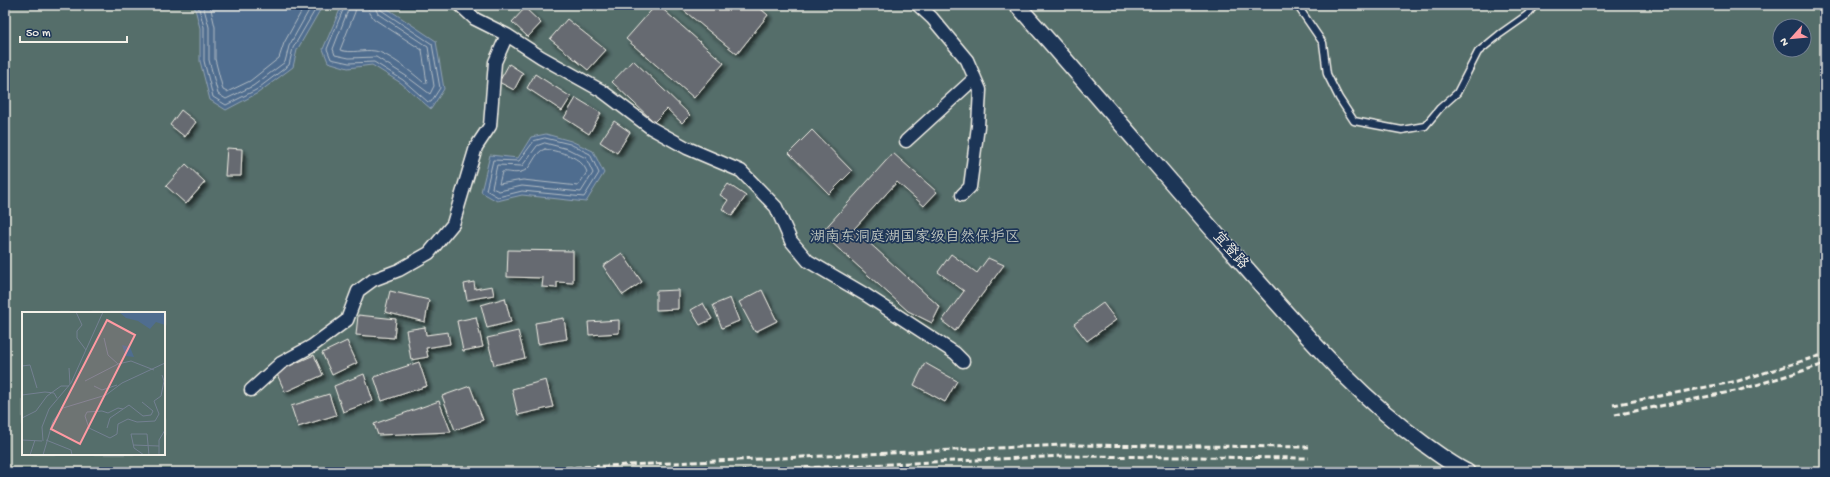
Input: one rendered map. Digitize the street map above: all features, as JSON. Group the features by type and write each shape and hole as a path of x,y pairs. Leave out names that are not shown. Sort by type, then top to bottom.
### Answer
{"street":[{"path":"460,5 475,19 507,34 541,57 602,91 651,128 687,148 741,171 776,206 791,241 808,261 866,295 955,353 963,361"},
{"path":"918,5 932,18 966,60 980,90 978,126 970,187 962,195"},
{"name":"宜登路","path":"1017,5 1077,72 1193,210 1320,351 1372,402 1409,433 1442,457 1468,472"},
{"path":"251,390 281,363 312,346 347,320 358,291 373,280 399,270 429,253 452,224 476,147 490,126 495,62 507,34"},
{"path":"906,141 975,78"}],"lane":[{"path":"1297,5 1323,43 1328,74 1339,98 1354,121 1402,130 1425,126 1440,108 1457,93 1478,52 1500,34 1528,15 1535,5"}],"green space":[{"name":"湖南东洞庭湖国家级自然保护区","path":"5,5 1825,5 1825,472 5,472"}],"water":[{"path":"194,5 323,5 297,50 293,67 258,93 226,110 210,100 200,61 200,28"},
{"path":"342,5 378,5 385,7 436,41 444,89 431,109 401,83 372,65 348,68 328,62 323,49"},
{"path":"546,134 571,141 593,151 604,173 586,202 522,195 497,201 481,192 490,155 518,158 531,137"}],"building":[{"path":"656,5 658,5 724,63 694,98 626,39"},
{"path":"677,5 756,5 768,15 737,54"},
{"path":"525,8 541,23 528,37 512,22"},
{"path":"567,19 606,50 588,70 550,39"},
{"path":"633,60 690,115 682,123 667,109 654,122 612,82"},
{"path":"509,64 523,73 514,90 499,82"},
{"path":"535,74 571,97 562,111 527,88"},
{"path":"576,98 601,113 589,134 564,118"},
{"path":"181,110 196,122 185,137 170,125"},
{"path":"614,121 630,132 617,153 600,142"},
{"path":"812,130 852,171 829,194 789,153"},
{"path":"227,148 242,149 241,176 225,176"},
{"path":"893,153 937,192 924,206 897,182 854,229 940,307 932,323 908,311 821,233"},
{"path":"186,164 205,182 186,204 166,186"},
{"path":"728,184 746,196 732,216 722,209 728,200 720,195"},
{"path":"508,250 573,251 573,283 557,282 557,288 542,287 543,278 507,277"},
{"path":"622,253 642,282 623,295 603,266"},
{"path":"951,254 977,273 988,258 1004,265 955,331 942,321 964,291 938,272"},
{"path":"474,282 475,289 492,286 494,295 467,300 464,284"},
{"path":"678,290 678,309 656,310 656,291"},
{"path":"762,290 777,321 755,332 739,302"},
{"path":"390,291 429,300 425,322 385,312"},
{"path":"505,298 511,322 487,328 481,305"},
{"path":"730,298 739,321 722,328 713,305"},
{"path":"703,303 712,319 700,325 691,310"},
{"path":"1103,303 1116,320 1087,341 1074,324"},
{"path":"358,315 396,319 394,338 356,335"},
{"path":"476,317 483,347 463,351 457,321"},
{"path":"564,318 567,339 538,344 535,323"},
{"path":"619,320 619,333 589,335 588,322"},
{"path":"425,327 426,335 448,332 450,344 426,348 428,357 411,360 406,330"},
{"path":"518,331 525,358 494,365 487,338"},
{"path":"347,341 357,363 332,375 322,353"},
{"path":"314,355 323,375 285,392 276,372"},
{"path":"419,362 427,386 382,401 374,377"},
{"path":"925,363 957,381 945,402 914,385"},
{"path":"364,374 373,401 343,412 334,386"},
{"path":"546,380 553,407 518,415 512,389"},
{"path":"470,386 483,420 455,430 442,396"},
{"path":"329,394 336,415 298,427 291,406"},
{"path":"439,401 451,432 378,435 374,424"}],"railway":[{"path":"1613,405 1738,381 1825,354"},
{"path":"1615,415 1740,390 1825,364"},
{"path":"476,472 1064,445 1309,447"},
{"path":"715,472 1064,456 1309,458"}]}
